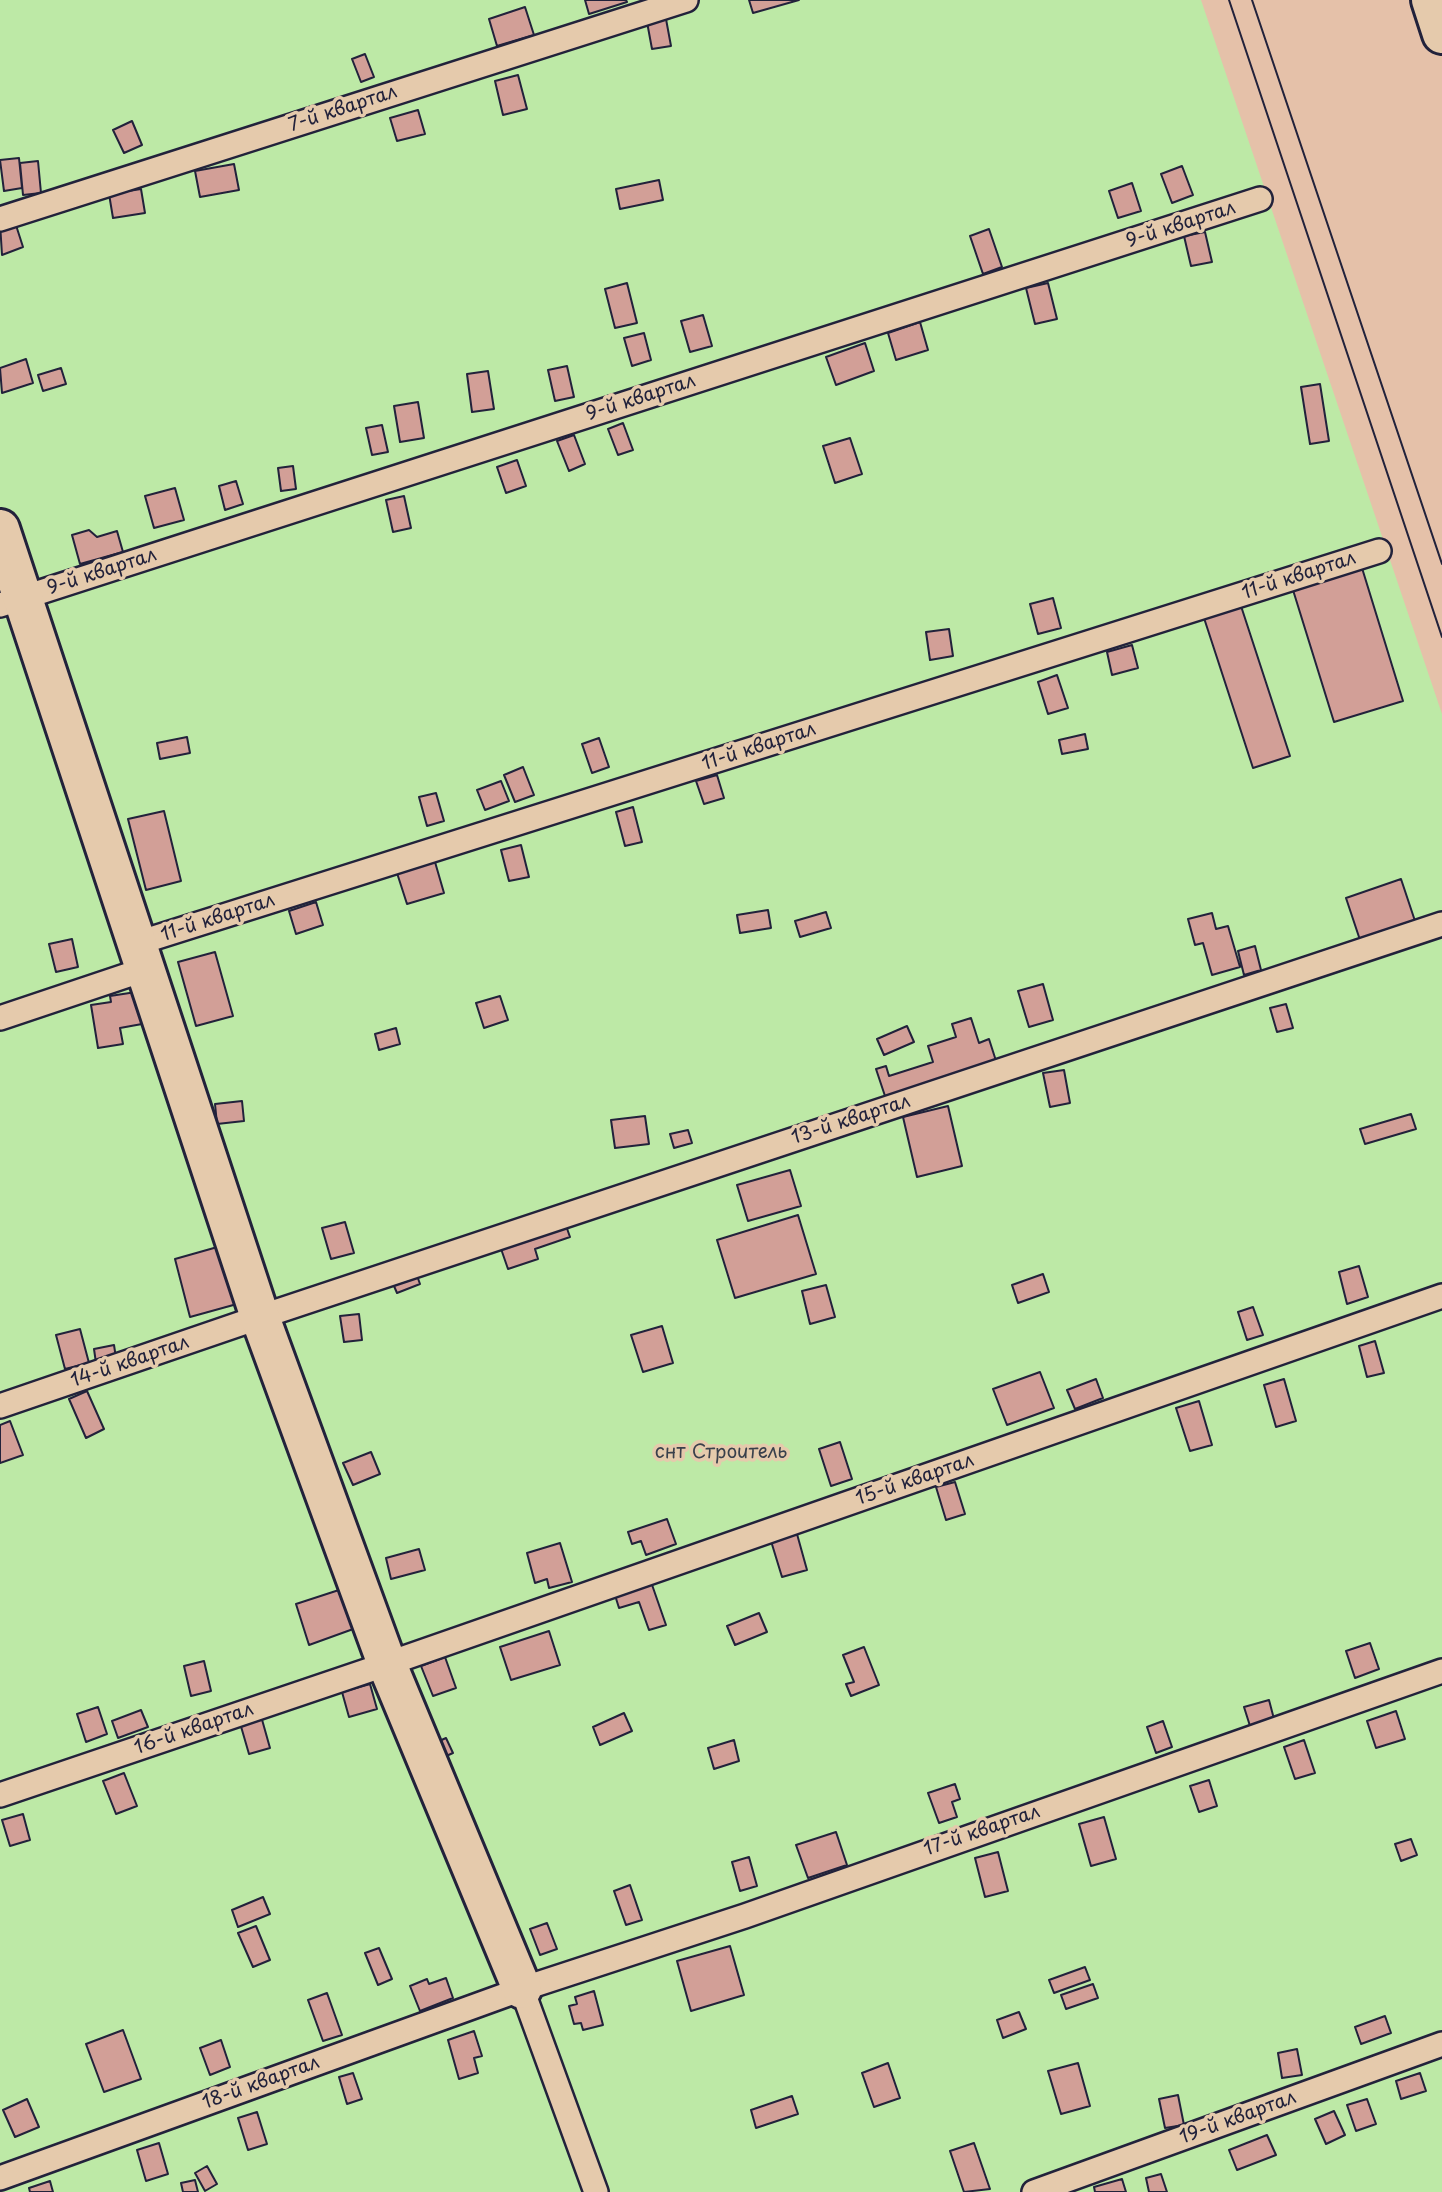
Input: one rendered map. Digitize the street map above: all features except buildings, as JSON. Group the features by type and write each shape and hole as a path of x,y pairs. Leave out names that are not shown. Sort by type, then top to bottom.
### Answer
{"street":[{"path":"1430,0 1442,34"},
{"path":"0,529 11,601 142,956 260,1317 387,1664 522,1989"}],"lane":[{"name":"7-й квартал","path":"0,219 686,0"},
{"name":"9-й квартал","path":"11,601 1260,199"},
{"name":"11-й квартал","path":"0,1018 142,956 1379,551"},
{"name":"13-й квартал","path":"260,1317 1442,924"},
{"name":"15-й квартал","path":"387,1664 1442,1296"},
{"name":"14-й квартал","path":"0,1406 260,1317"},
{"name":"16-й квартал","path":"0,1795 387,1664"},
{"name":"17-й квартал","path":"522,1989 745,1916 1442,1671"},
{"name":"18-й квартал","path":"0,2178 522,1989"},
{"path":"522,1989 596,2192"},
{"name":"19-й квартал","path":"1034,2192 1442,2044"}],"green space":[{"name":"снт Строитель","path":"0,0 1201,0 1442,714 1442,2192 0,2192"}],"tram line":[{"path":"1229,0 1442,637"},
{"path":"1252,0 1442,564"}]}
